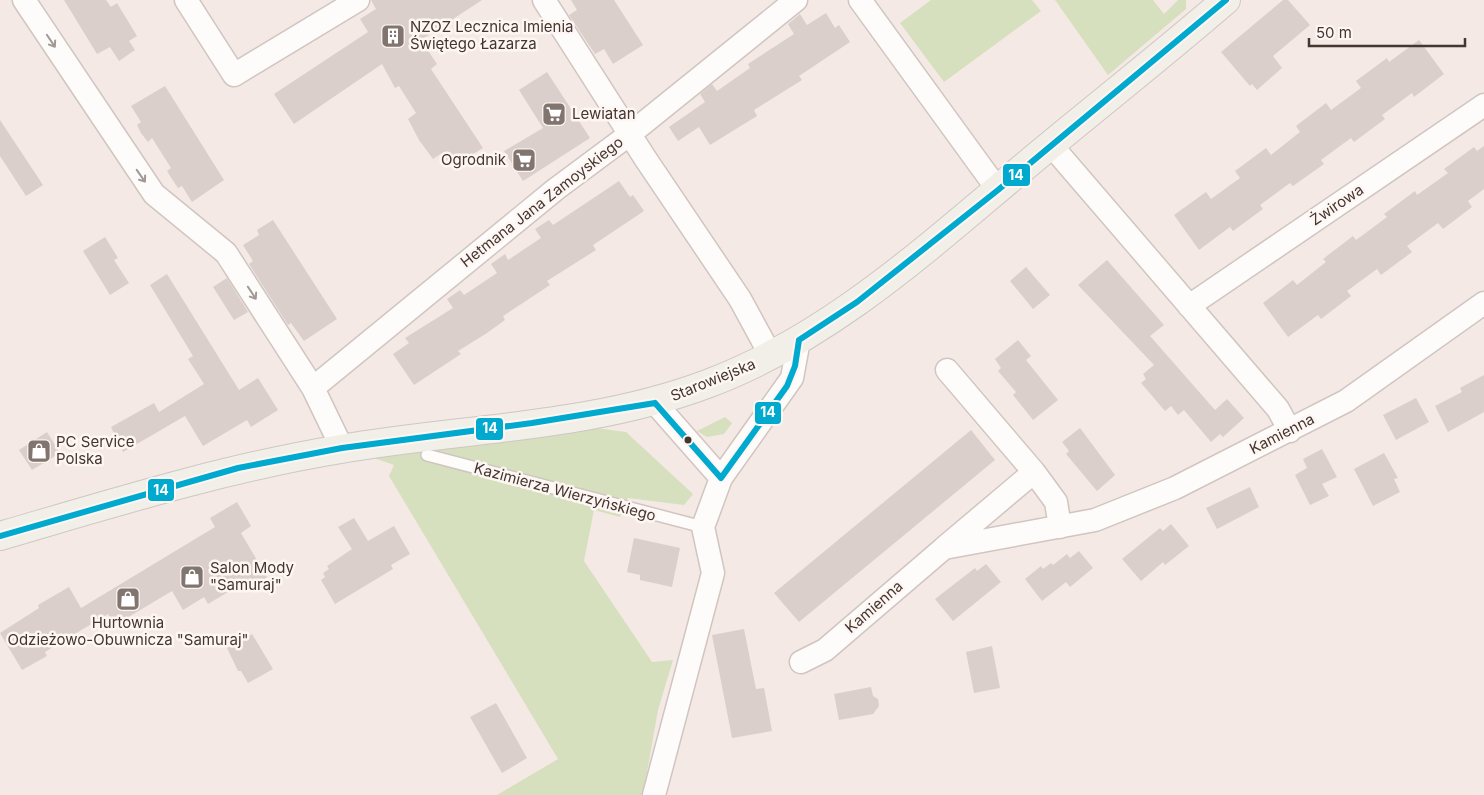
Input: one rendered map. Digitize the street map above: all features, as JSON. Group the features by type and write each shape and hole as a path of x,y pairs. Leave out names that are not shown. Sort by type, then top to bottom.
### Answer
{"main road":[{"name":"Starowiejska","path":"0,536 238,468 342,448 532,424 655,403 710,383 771,356 857,302 998,190 1226,0"}],"street":[{"path":"24,0 154,194 226,253 313,388 342,448"},
{"path":"186,0 234,74 358,0"},
{"path":"544,0 630,134 740,299 771,356"},
{"name":"Hetmana Jana Zamoyskiego","path":"313,388 584,167 630,134 796,0"},
{"path":"860,0 998,190"},
{"name":"Żwirowa","path":"1189,306 1484,105"},
{"path":"1051,144 1278,409 1290,431"},
{"name":"Kamienna","path":"944,548 1095,520 1175,488 1346,401 1484,303"},
{"path":"654,795 713,573 704,527 721,478 787,386 795,366 799,340"},
{"path":"947,370 1034,472 1056,502 1060,527"},
{"path":"655,403 721,478"},
{"name":"Kamienna","path":"801,662 825,650 1034,472"}],"lane":[{"name":"Kazimierza Wierzyńskiego","path":"427,455 704,527"}],"green space":[{"path":"931,0 1032,0 1041,11 944,82 900,23"},
{"path":"1055,0 1153,0 1164,14 1178,0 1186,0 1186,9 1108,75"},
{"path":"725,417 732,423 724,434 707,437 697,431"},
{"path":"596,428 626,432 693,494 684,505 628,498 620,517 594,510 584,561 652,662 673,660 658,710 643,795 497,795 558,759 389,476 394,465 368,456"}],"building":[{"path":"64,0 106,0 111,7 117,3 137,36 129,41 135,50 119,61 110,47 97,54"},
{"path":"371,0 482,0 421,40 437,64 431,69 483,148 452,167 442,153 433,159 419,140 408,119 416,113 399,86 395,88 382,64 294,124 274,94 368,32 360,19 376,9"},
{"path":"571,0 614,0 643,45 613,64 604,49 595,54 569,15 577,10"},
{"path":"1283,0 1288,0 1310,25 1273,56 1282,68 1257,90 1252,84 1250,86 1221,52"},
{"path":"826,13 835,28 839,25 850,42 799,76 802,80 754,110 757,116 710,145 699,127 678,141 669,127 705,102 700,94 712,84 717,91 750,68 748,64 794,34 788,24 800,14 807,25"},
{"path":"1419,40 1444,74 1414,97 1412,93 1382,115 1385,119 1354,142 1351,138 1321,160 1324,164 1293,186 1290,183 1260,205 1263,209 1233,231 1230,227 1199,250 1174,215 1206,192 1211,199 1240,178 1235,171 1266,148 1271,155 1300,132 1296,126 1326,103 1331,110 1361,88 1356,81 1387,58 1389,62"},
{"name":"Lewiatan","path":"547,72 590,138 523,181 504,151 543,128 519,90"},
{"path":"165,86 224,180 192,202 182,186 178,188 167,171 171,168 152,138 148,142 141,133 137,125 141,122 131,106"},
{"path":"0,120 43,185 26,196 0,156"},
{"path":"1484,146 1484,189 1468,201 1472,207 1443,229 1438,223 1407,246 1412,252 1381,275 1377,269 1347,291 1351,296 1321,319 1318,315 1288,337 1263,303 1293,280 1297,285 1326,262 1323,259 1353,236 1356,240 1387,217 1384,214 1415,191 1417,195 1448,173 1444,169 1474,147 1477,151"},
{"path":"619,181 630,197 633,195 644,211 593,245 596,250 547,281 550,285 503,316 505,320 458,351 461,354 414,385 393,354 409,343 405,338 453,308 447,299 460,290 464,295 497,273 491,264 505,254 508,260 541,238 535,229 549,220 553,225"},
{"path":"273,220 337,319 304,341 291,323 288,325 249,264 253,261 243,245 259,235 257,230"},
{"path":"105,237 118,258 114,260 129,283 110,295 83,251"},
{"path":"1107,260 1164,325 1150,336 1215,410 1227,399 1244,418 1223,437 1220,434 1211,442 1184,410 1178,415 1171,406 1165,411 1141,383 1146,379 1143,374 1154,365 1078,285"},
{"path":"1026,267 1050,295 1033,309 1010,281"},
{"path":"167,274 239,390 258,378 278,410 251,427 247,420 203,446 185,416 123,452 111,427 154,403 159,412 204,384 188,359 193,356 150,285"},
{"path":"227,278 248,312 234,320 213,287"},
{"path":"1018,340 1031,356 1026,360 1058,400 1033,420 1013,395 1016,392 998,371 1001,368 995,359"},
{"path":"1484,375 1484,412 1448,432 1435,406 1462,392 1460,388"},
{"path":"1416,398 1429,422 1396,440 1383,415"},
{"path":"1080,428 1115,475 1097,491 1066,454 1069,451 1062,442"},
{"path":"971,430 995,460 799,622 774,593"},
{"name":"PC Service Polska","path":"47,432 60,453 32,470 19,450"},
{"path":"1322,449 1337,477 1322,484 1329,496 1310,505 1295,475 1307,468 1303,459"},
{"path":"1384,453 1398,478 1394,479 1400,492 1373,506 1354,469"},
{"path":"1250,487 1259,507 1217,529 1206,508"},
{"path":"237,502 251,526 241,533 267,577 252,587 248,580 208,604 204,597 183,610 172,591 115,625 108,614 45,652 47,656 22,670 0,633 39,608 38,605 69,587 81,608 215,527 210,518"},
{"path":"354,518 368,541 394,526 410,554 391,565 393,569 335,604 321,580 325,577 323,573 329,569 327,566 352,549 338,527"},
{"path":"1171,524 1189,546 1165,565 1163,562 1141,581 1122,559 1160,528 1163,531"},
{"path":"634,538 680,548 672,587 640,580 640,575 627,572"},
{"path":"1079,551 1093,568 1070,587 1066,582 1042,601 1025,579 1041,566 1043,569 1051,563 1053,565 1067,554 1070,558"},
{"path":"986,564 1001,582 953,621 935,599 975,568 977,571"},
{"path":"744,629 756,689 764,688 772,731 732,738 712,635"},
{"path":"252,634 273,669 248,683 241,671 238,671 227,648"},
{"path":"992,646 1000,688 974,693 966,652"},
{"path":"871,687 873,696 878,699 879,706 873,714 839,720 834,694"},
{"path":"496,703 527,758 502,773 470,717"}],"transit line":[{"name":"14","path":"799,340 857,302 998,190 1226,0"},
{"name":"14","path":"721,478 787,386 795,366 799,340"},
{"name":"14","path":"655,403 721,478"},
{"name":"14","path":"0,536 238,468 342,448 532,423 655,403"}],"place":[{"name":"NZOZ Lecznica Imienia Świętego Łazarza","path":"393,36"},
{"name":"Lewiatan","path":"554,114"},
{"name":"Ogrodnik","path":"524,160"},
{"name":"PC Service Polska","path":"39,451"},
{"name":"Salon Mody \"Samuraj\"","path":"192,577"},
{"name":"Hurtownia Odzieżowo-Obuwnicza \"Samuraj\"","path":"128,599"}]}
